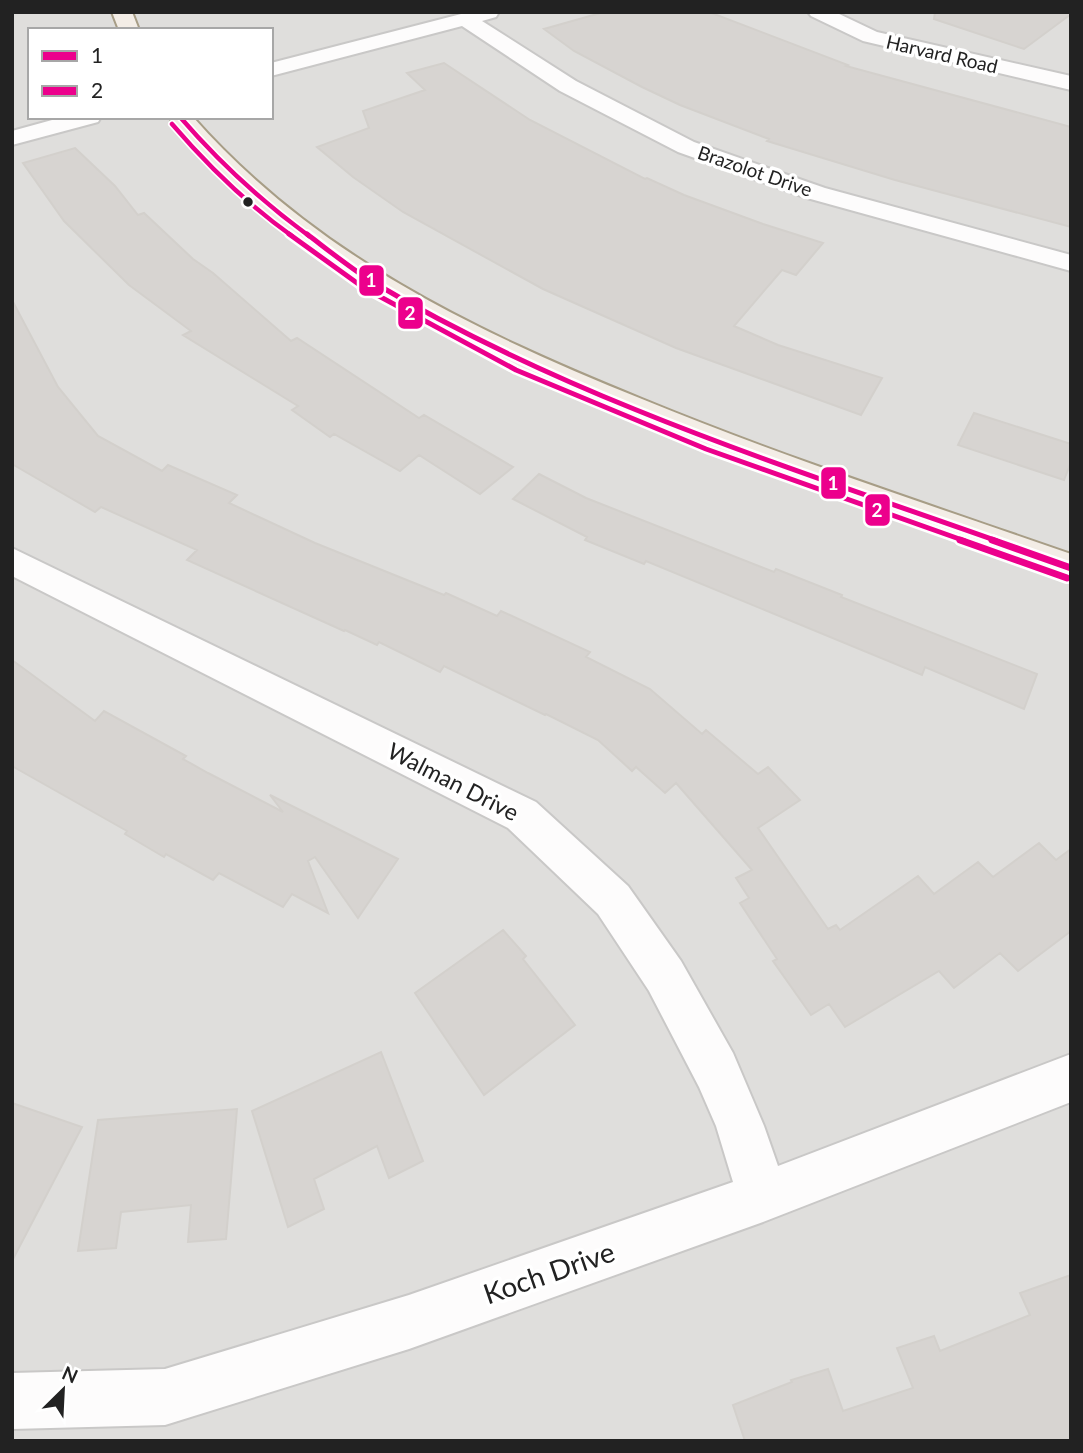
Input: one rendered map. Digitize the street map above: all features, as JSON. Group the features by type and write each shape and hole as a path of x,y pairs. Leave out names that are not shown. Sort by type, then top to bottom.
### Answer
{"main road":[{"path":"182,119 214,156 268,206 370,280 521,361 710,439 1071,568"}],"street":[{"path":"273,69 491,12"},
{"name":"Harvard Road","path":"818,12 870,37 1071,83"},
{"name":"Brazolot Drive","path":"465,19 568,86 685,147 816,193 1071,263"},
{"path":"12,138 83,119"},
{"name":"Walman Drive","path":"12,561 523,815 613,900 665,976 716,1070 740,1126 763,1198"},
{"name":"Koch Drive","path":"12,1401 165,1397 409,1322 763,1198 1071,1078"}],"shaded area":[{"path":"12,12 1071,12 1071,1441 12,1441"}],"building":[{"path":"604,12 709,12 848,65 846,66 1071,127 1071,227 895,180 767,141 769,139 680,105 642,87 574,51 544,29"},
{"path":"935,12 1071,14 1024,49 934,19"},
{"path":"444,63 530,120 645,179 763,224 823,243 796,275 782,270 734,326 778,345 882,378 861,415 676,348 543,289 403,212 353,177 317,147 369,128 363,111 425,90 407,73"},
{"path":"75,148 115,186 138,215 144,213 193,259 291,341 297,338 419,418 424,415 513,467 480,494 419,455 400,471 334,434 330,437 292,410 298,406 183,335 191,331 129,285 64,221 23,163"},
{"path":"12,300 58,387 98,436 162,471 168,465 237,495 229,503 315,543 444,595 446,593 497,616 501,611 590,652 586,657 650,689 702,734 706,730 758,774 768,767 800,800 758,828 828,929 836,925 840,930 918,876 934,894 978,862 993,877 1039,843 1056,860 1071,849 1071,931 1018,971 1000,953 954,988 939,971 845,1027 829,1004 811,1015 773,961 777,959 740,903 749,898 736,878 752,870 676,783 665,793 636,767 632,771 598,740 444,666 440,672 379,642 377,645 344,631 187,560 197,550 101,507 95,512 12,464"},
{"path":"974,413 1071,444 1071,462 1064,480 958,445"},
{"path":"539,474 586,498 774,572 776,569 1037,674 1024,709 925,667 922,675 646,561 644,564 585,540 587,537 513,499"},
{"path":"12,660 95,721 104,711 186,756 183,759 283,812 270,795 398,859 358,918 315,857 308,861 328,913 292,894 283,907 219,873 213,880 166,854 164,857 125,834 127,831 12,766"},
{"path":"503,930 526,956 523,959 575,1025 484,1095 415,993"},
{"path":"381,1052 423,1161 389,1178 377,1146 314,1179 324,1209 288,1227 252,1111"},
{"path":"12,1103 82,1127 12,1261"},
{"path":"237,1109 226,1239 188,1242 191,1205 121,1212 116,1248 78,1251 98,1120"},
{"path":"1071,1275 1071,1441 745,1441 733,1405 792,1382 791,1380 828,1369 843,1411 913,1388 897,1348 934,1336 940,1351 1030,1315 1020,1293"}],"transit line":[{"name":"1","path":"182,119 214,156 268,206 370,280 521,361 710,439 1071,568"},
{"name":"2","path":"172,124 207,164 261,214 364,288 516,370 706,449 1067,578"}]}
